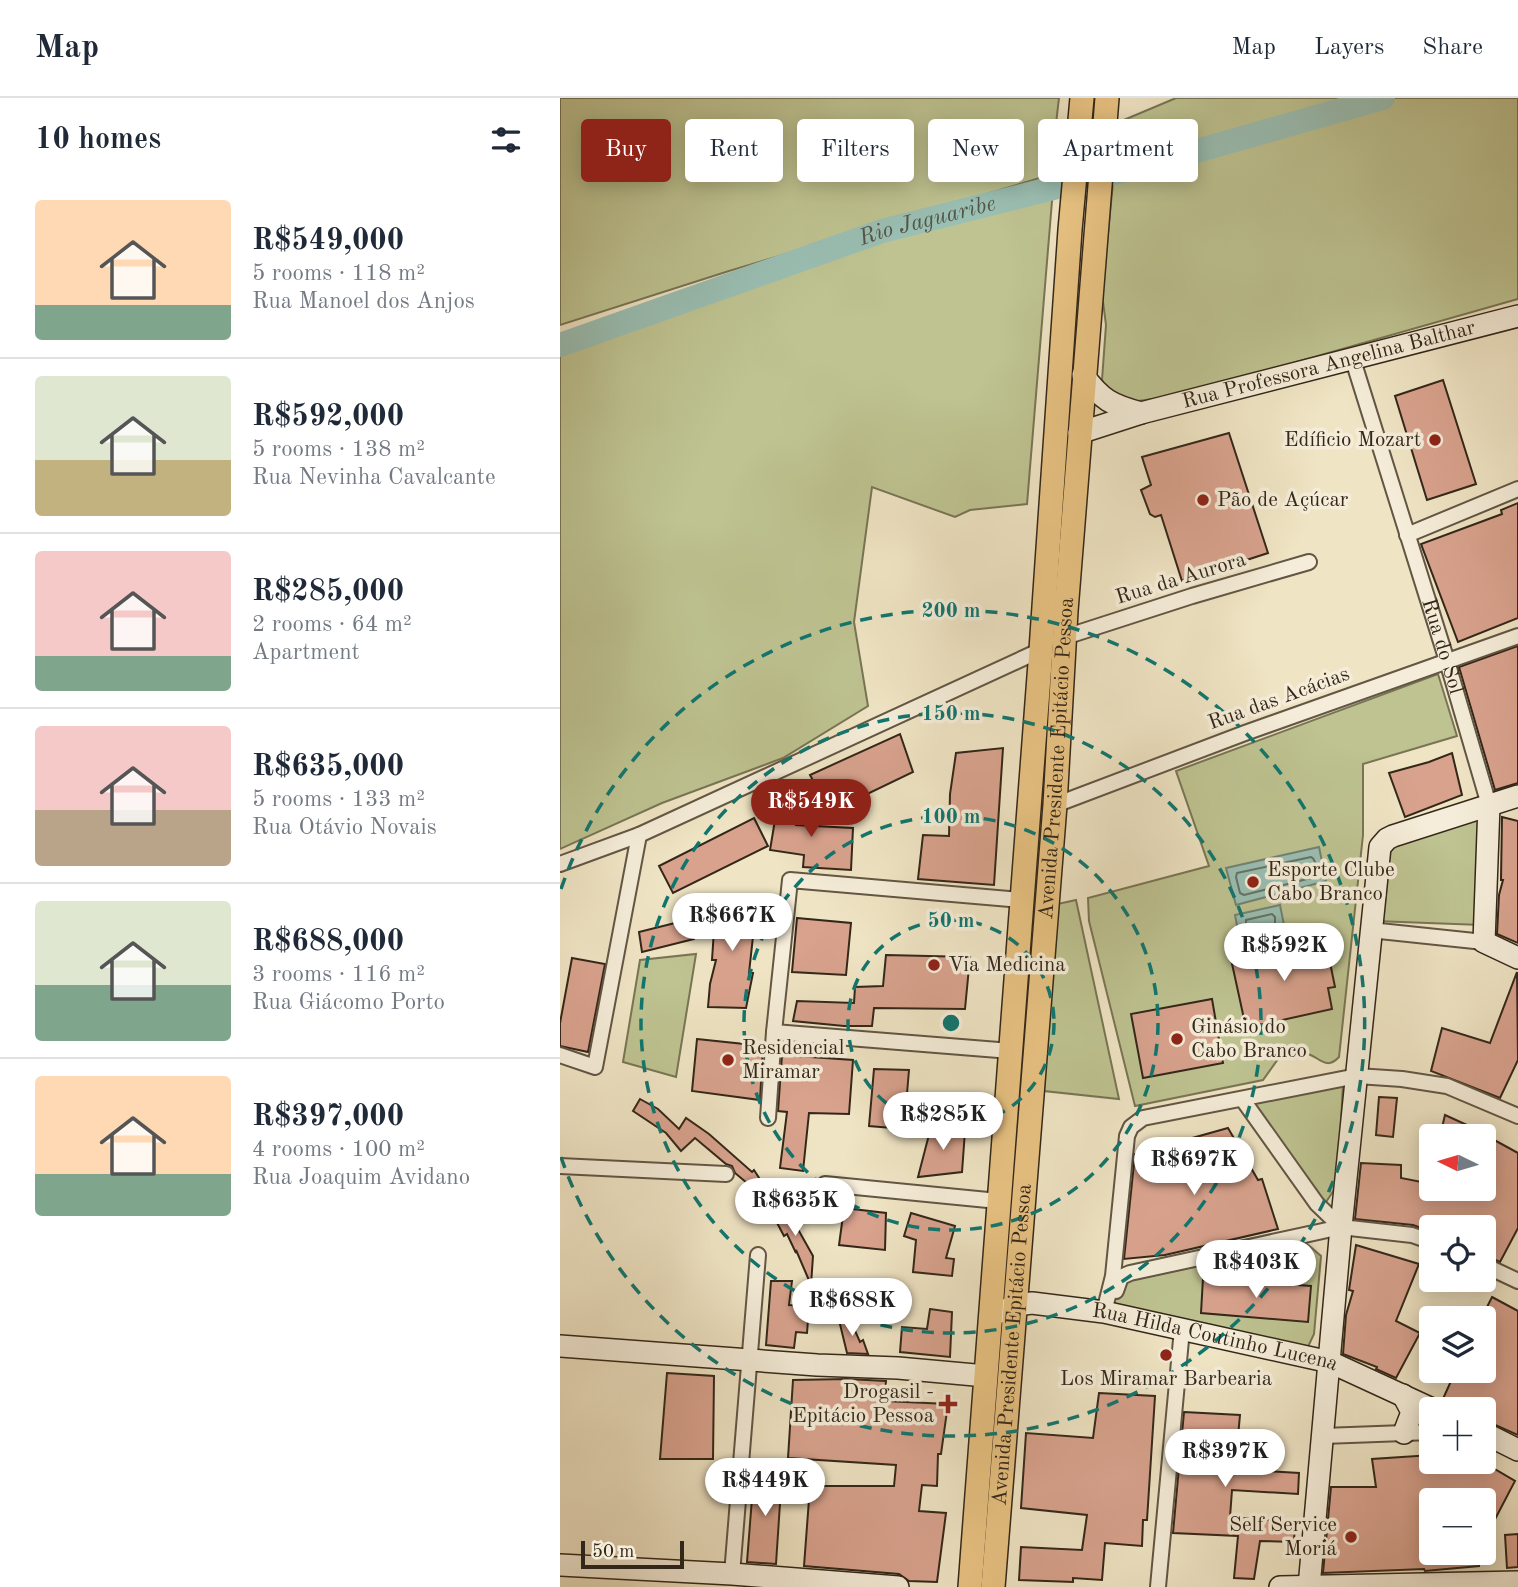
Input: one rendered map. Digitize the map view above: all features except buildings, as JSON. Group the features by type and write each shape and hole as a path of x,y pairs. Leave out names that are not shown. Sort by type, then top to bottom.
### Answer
{"main road":[{"name":"Avenida Presidente Epitácio Pessoa","path":"970,1587 1070,230 1082,102"},
{"name":"Avenida Presidente Epitácio Pessoa","path":"993,1587 1055,805 1083,375 1106,102"}],"street":[{"name":"Rua Professora Angelina Balthar","path":"1080,433 1141,413 1518,316"},
{"name":"Rua do Sol","path":"1352,357 1489,805 1484,942"},
{"path":"1083,375 1110,404 1141,413"},
{"path":"1407,535 1518,489"},
{"name":"Rua da Aurora","path":"1065,637 1309,562"},
{"name":"Rua das Acácias","path":"1055,805 1518,636"},
{"path":"560,864 639,835 1041,650"},
{"path":"1309,1586 1370,930 1382,843 1394,836 1518,796"},
{"path":"560,1055 595,1067 639,835"},
{"path":"768,1118 790,880 1020,900"},
{"path":"1370,930 1484,942 1518,958"},
{"path":"774,1032 1011,1051"},
{"path":"1111,1314 1126,1136 1143,1118 1357,1076 1447,1086 1474,1095 1518,1116"},
{"path":"1243,1100 1317,1204 1341,1227"},
{"path":"560,1166 726,1174"},
{"path":"825,1184 998,1201"},
{"path":"1111,1314 1115,1309 1114,1300 1121,1277 1130,1273 1341,1227 1419,1237"},
{"path":"732,1574 758,1255"},
{"path":"1114,1263 1118,1268 1130,1273"},
{"path":"1496,1271 1518,1281"},
{"name":"Rua Hilda Coutinho Lucena","path":"991,1317 1016,1305 1032,1303 1111,1314 1330,1362 1419,1403"},
{"path":"1158,1587 1182,1329"},
{"path":"560,1346 749,1361 898,1367 986,1376"},
{"path":"1403,1395 1412,1412 1404,1433"},
{"path":"1323,1436 1419,1432"},
{"path":"1496,1439 1518,1450"},
{"path":"560,1565 732,1574 898,1587"},
{"path":"1280,1587 1518,1582"}],"green space":[{"path":"560,98 1059,98 1057,119 1038,119 1038,179 729,271 560,325"},
{"path":"1176,98 1518,98 1518,299 1258,373 1160,398 1123,403 1109,395 1102,380 1106,325 1102,294 1113,182 1198,182 1198,119 1126,119"},
{"path":"1053,189 1027,504 970,510 955,517 872,487 854,622 868,706 783,758 662,803 560,849 560,340 882,231"},
{"name":"Esporte Clube Cabo Branco","path":"1438,674 1457,736 1363,764 1363,835 1339,1057 1326,1063 1304,1053 1281,1055 1263,1080 1135,1106 1089,921 1088,898 1209,866 1176,771"},
{"path":"1484,816 1481,925 1375,921 1383,849"},
{"path":"1076,900 1119,1099 1044,1091 1053,905"},
{"path":"696,954 676,1077 623,1062 640,960"},
{"path":"1343,1082 1338,1184 1324,1205 1250,1104"},
{"path":"1306,1243 1321,1256 1314,1334 1306,1351 1119,1311 1111,1301 1127,1281"}],"water":[{"path":"1319,847 1326,881 1236,905 1226,868"},
{"path":"1280,905 1285,930 1240,941 1235,915"}],"waterway":[{"name":"Rio Jaguaribe","path":"560,345 882,231 1165,160 1383,98"}],"place":[{"name":"Edíficio Mozart","path":"1435,440"},
{"name":"Pão de Açúcar","path":"1203,500"},
{"name":"Esporte Clube Cabo Branco","path":"1253,882"},
{"name":"Via Medicina","path":"934,965"},
{"name":"Ginásio do Cabo Branco","path":"1177,1039"},
{"name":"Residencial Miramar","path":"728,1060"},
{"name":"Los Miramar Barbearia","path":"1166,1355"},
{"name":"Drogasil - Epitácio Pessoa","path":"948,1404"},
{"name":"Self Service Moriá","path":"1351,1537"}]}
